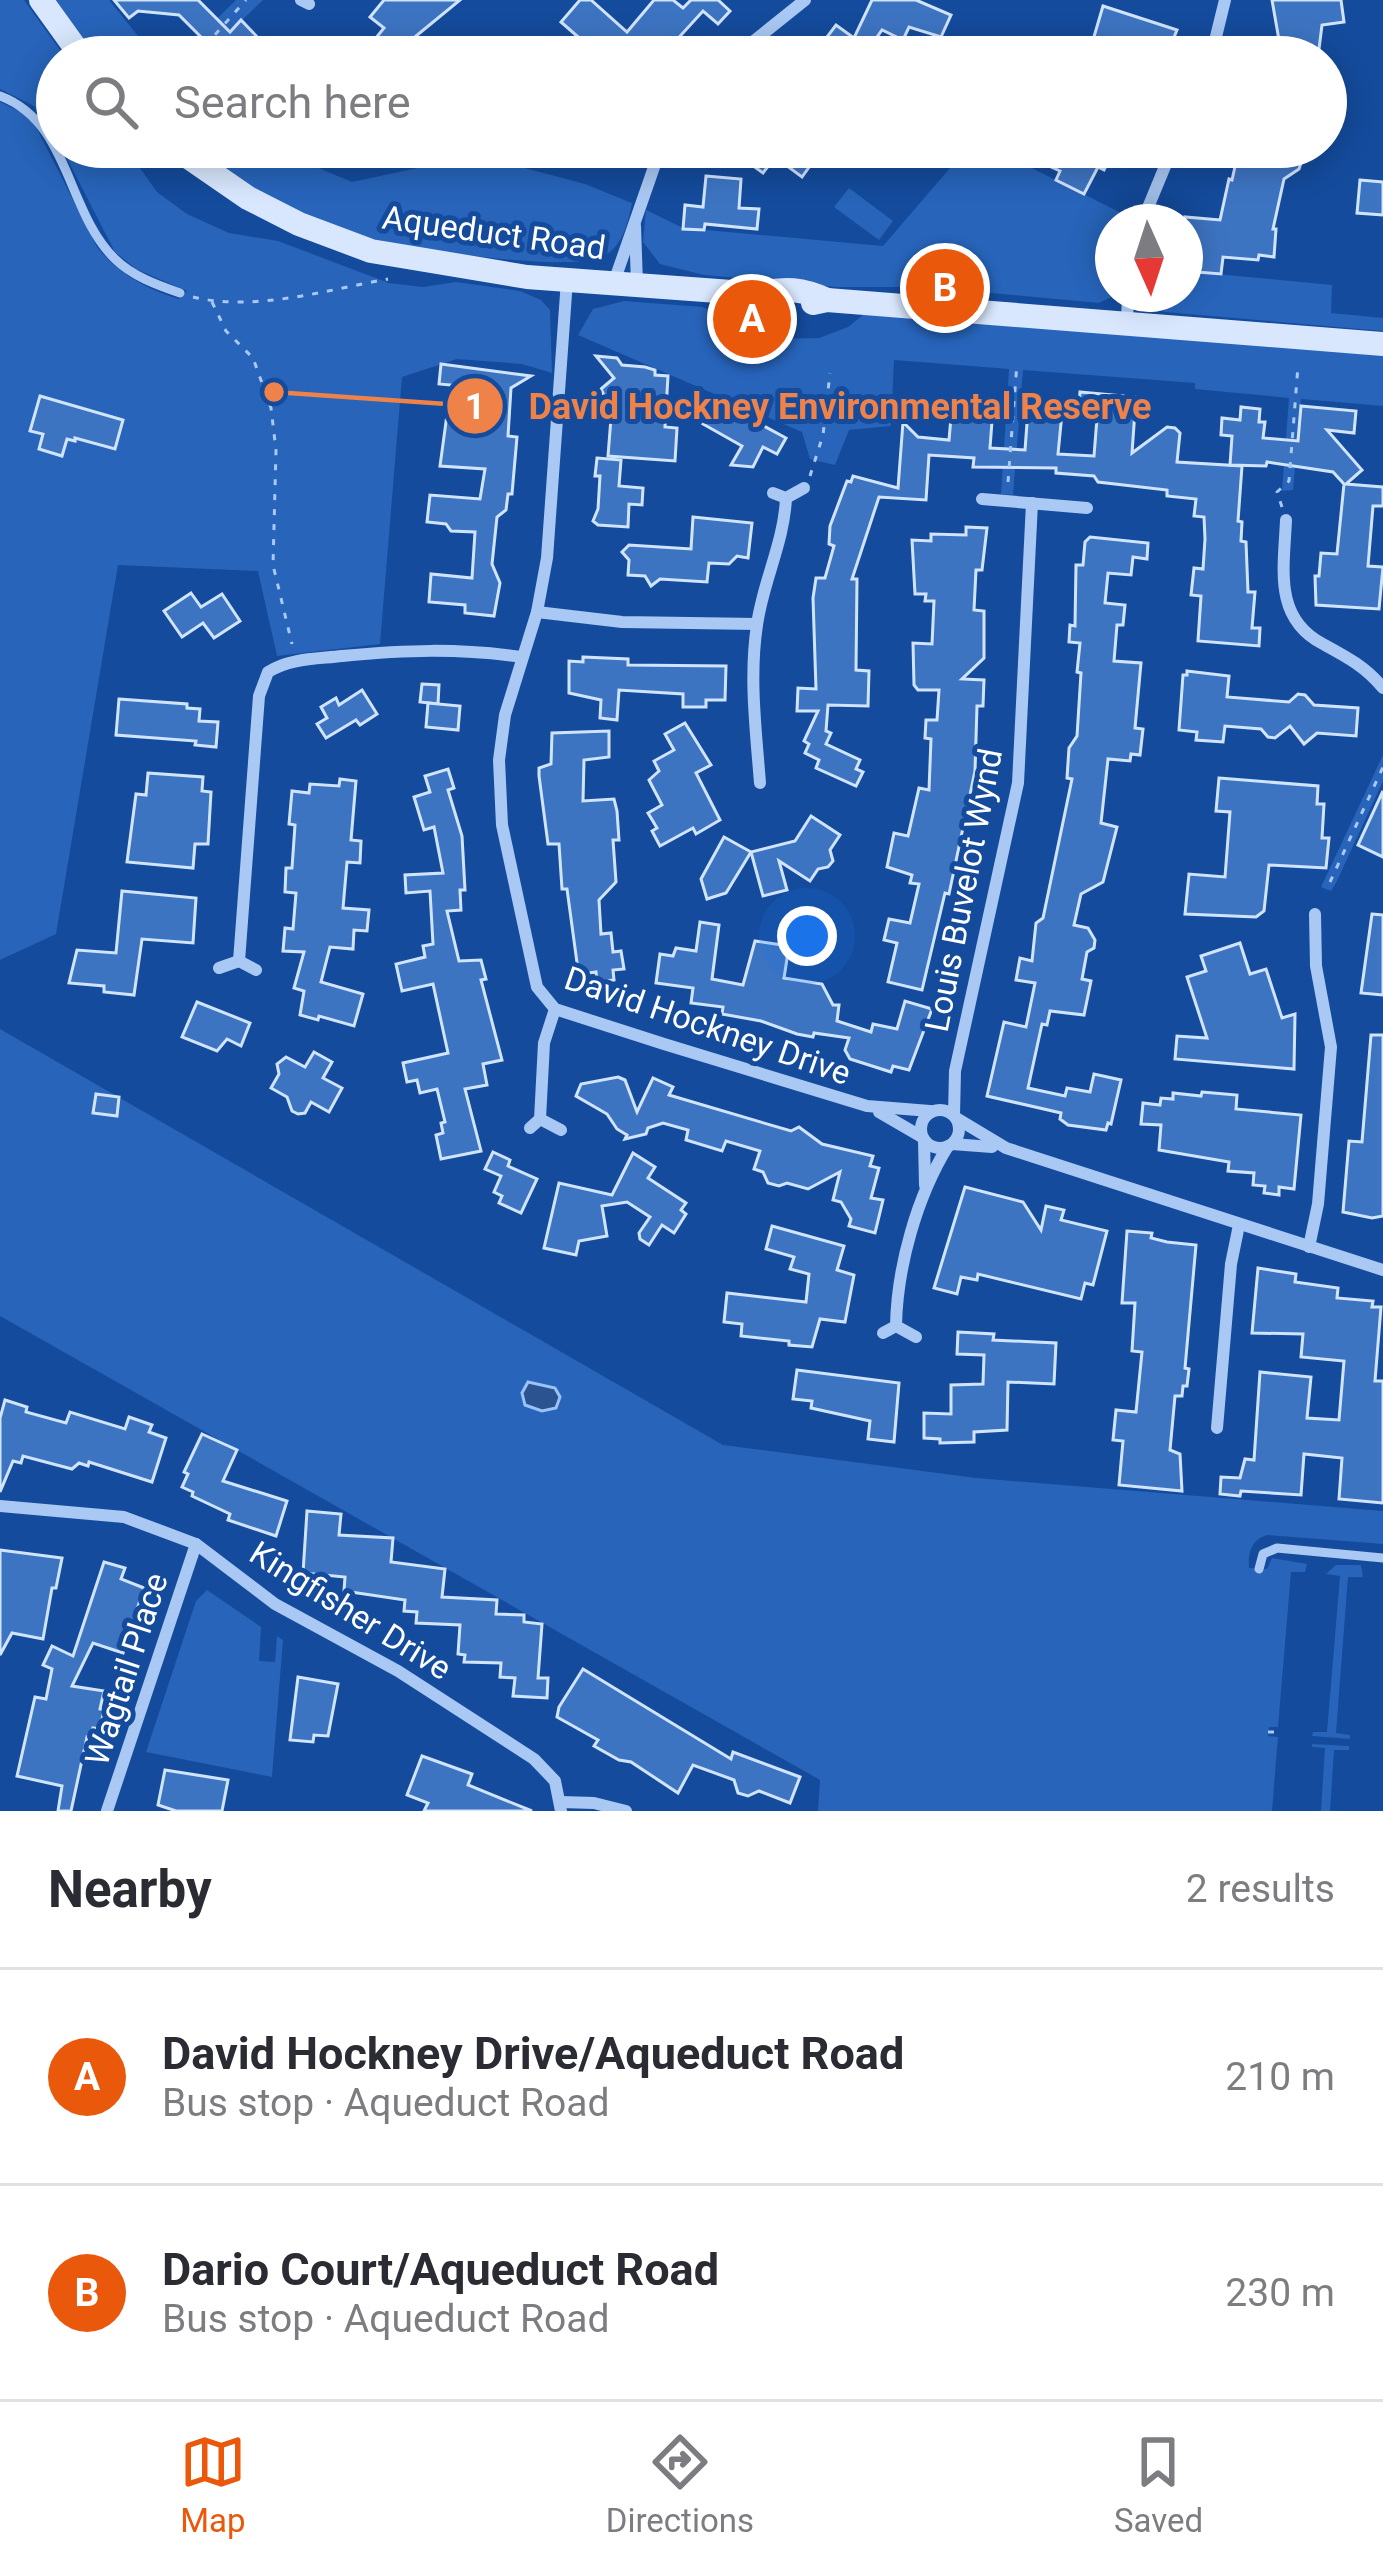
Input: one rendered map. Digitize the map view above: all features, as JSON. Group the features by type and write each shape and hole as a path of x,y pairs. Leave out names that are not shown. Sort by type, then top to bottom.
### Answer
{"main road":[{"path":"41,0 67,36"},
{"name":"Aqueduct Road","path":"203,168 277,214 371,251 478,271 759,294 777,303 806,305 826,300 1383,344"}],"street":[{"path":"760,36 805,0"},
{"path":"1216,36 1225,0"},
{"path":"626,283 635,225 655,168"},
{"path":"1149,204 1164,168"},
{"path":"626,283 635,225"},
{"name":"David Hockney Drive","path":"568,279 549,539 537,612 502,736 499,799 537,987 555,1009 867,1106 923,1138"},
{"path":"1126,323 1127,312"},
{"path":"760,783 754,692 757,624 782,535 780,496 804,488"},
{"path":"982,499 1087,508"},
{"name":"Louis Buvelot Wynd","path":"955,1116 955,1071 1018,783 1032,503"},
{"path":"1286,520 1284,594 1291,616 1308,636 1355,661 1383,688"},
{"path":"537,612 622,622 757,624"},
{"path":"239,961 259,696 268,672 298,661 435,648 522,657"},
{"path":"1309,1246 1318,1204 1331,1047 1316,966 1315,914"},
{"path":"219,968 239,961 256,970"},
{"path":"555,1009 544,1043 535,1123 561,1130"},
{"name":"Louis Buvelot Wynd","path":"933,1110 955,1071"},
{"name":"David Hockney Drive","path":"867,1106 933,1110"},
{"path":"926,1186 922,1120 933,1110 955,1116 1006,1148 1383,1270"},
{"path":"916,1337 890,1329 926,1186 959,1129 955,1116"},
{"path":"923,1138 932,1147 1006,1148"},
{"path":"1217,1429 1231,1264 1239,1225"},
{"name":"Kingfisher Drive","path":"0,1507 124,1517 196,1544 275,1604 398,1671 534,1759 555,1780 561,1807"},
{"name":"Wagtail Place","path":"107,1811 196,1544"},
{"path":"561,1807 594,1803 626,1811"}],"lane":[{"path":"0,96 25,107 36,118"},
{"path":"64,168 113,257 138,276 180,293"},
{"path":"1259,1569 1263,1554 1277,1548 1383,1558"}],"path":[{"path":"214,36 246,0"},
{"name":"Aqueduct Road","path":"180,293 212,302 388,279"},
{"path":"212,302 226,331 254,358 271,408 276,450 273,566 298,661"},
{"path":"1011,502 1016,362"},
{"path":"1286,520 1277,492 1289,481 1298,366"},
{"path":"804,488 823,435 830,373"},
{"path":"1330,882 1383,766"},
{"path":"1268,1732 1278,1732"}],"shaded area":[{"path":"0,0 24,0 50,36 36,36 36,109 0,89"},
{"path":"56,0 109,0 138,36 82,36"},
{"path":"236,0 263,0 226,36 199,36"},
{"path":"0,102 27,115 35,125 36,168 57,168 97,247 123,273 144,285 179,299 187,291 136,269 115,252 72,168 140,168 157,192 187,214 229,233 278,241 389,283 423,287 456,282 520,291 541,300 550,310 552,373 522,364 457,359 402,377 380,644 277,656 258,571 118,565 56,934 0,960"},
{"path":"223,168 318,168 352,182 417,168 525,168 632,203 619,242 601,257 511,260 389,243 335,229"},
{"path":"950,168 1032,168 1103,204 1095,204 1095,303 926,287 836,287 704,275 660,264 643,242 646,210 683,228 883,246"},
{"path":"849,188 893,221 879,240 834,207"},
{"path":"1203,273 1332,285 1331,313 1383,318 1383,331 1165,312 1203,312"},
{"path":"624,301 703,307 735,320 756,339 819,338 848,327 864,314 1383,355 1383,406 1301,399 1293,490 1282,491 1289,398 1195,389 1195,383 1023,370 1013,495 1001,494 1009,369 894,360 891,426 849,430 835,465 810,459 802,432 578,335 593,309"},
{"path":"1383,755 1383,781 1336,883 1331,891 1321,887"},
{"path":"0,1029 723,1445 976,1478 1383,1511 1383,1544 1267,1535 1252,1548 1249,1568 1267,1569 1272,1558 1307,1564 1305,1572 1291,1572 1278,1727 1269,1727 1268,1736 1278,1737 1272,1811 818,1811 820,1780 0,1316"},
{"path":"528,1382 555,1388 560,1397 556,1408 542,1411 525,1405 522,1393"},
{"path":"1336,1565 1361,1565 1363,1577 1348,1577 1336,1733 1350,1735 1350,1739 1312,1736 1313,1732 1327,1732 1340,1576 1326,1574"},
{"path":"207,1590 261,1627 259,1661 275,1662 277,1636 283,1640 272,1777 146,1752 196,1601"},
{"path":"1312,1744 1349,1746 1349,1750 1334,1750 1330,1811 1321,1811 1325,1748"}],"building":[{"path":"114,0 198,0 230,32 241,20 256,36 200,36 179,15 138,11 129,18"},
{"path":"384,0 460,0 416,36 378,36 384,28 370,17"},
{"path":"580,0 591,0 627,32 654,0 673,0 683,8 691,0 718,0 730,11 718,24 703,11 680,36 577,36 561,22"},
{"path":"872,0 916,0 951,15 941,36 909,27 905,36 882,30 878,36 855,36"},
{"path":"1272,0 1341,0 1344,22 1322,25 1321,36 1278,36"},
{"path":"1103,6 1177,30 1175,36 1094,36"},
{"path":"836,25 851,36 828,36"},
{"path":"1053,168 1097,168 1084,194 1056,180 1060,171"},
{"path":"1235,168 1299,168 1284,179 1273,229 1274,257 1223,257 1221,274 1203,272 1203,219 1220,220"},
{"path":"706,176 741,179 739,208 759,209 757,229 705,224 704,230 683,229 685,205 703,207"},
{"path":"1360,180 1383,182 1383,215 1357,213"},
{"path":"596,356 617,358 622,365 668,376 665,427 677,428 675,461 608,456 611,418 607,418 608,404 601,389 614,378"},
{"path":"441,364 531,376 511,388 508,436 517,437 512,494 508,494 506,510 497,517 492,564 500,583 494,616 465,613 465,605 429,602 431,574 472,578 475,532 451,531 446,524 427,522 430,495 480,499 485,469 440,466 451,385 439,384"},
{"path":"1080,392 1136,397 1132,453 1167,427 1180,433 1177,462 1242,466 1238,521 1242,522 1241,541 1246,542 1248,592 1255,592 1252,628 1260,628 1259,646 1198,641 1201,596 1191,595 1194,568 1203,569 1205,539 1204,517 1194,516 1196,499 1167,496 1167,490 1098,482 1094,476 1056,473 1056,468 973,467 974,458 929,455 926,500 879,497 852,579 857,579 856,670 869,671 868,706 828,705 826,731 831,733 826,744 860,760 856,769 863,772 856,786 816,768 819,760 805,753 809,744 804,741 818,711 797,711 798,688 816,689 813,598 816,578 825,578 834,546 829,544 830,526 847,481 853,476 898,488 903,422 918,437 949,440 951,417 969,418 969,406 993,408 990,448 1025,450 1028,410 1062,413 1058,454 1094,456 1097,418 1078,417"},
{"path":"40,396 123,420 115,449 75,438 67,439 62,456 39,449 43,434 30,431"},
{"path":"716,400 786,438 777,454 763,447 753,467 731,465 742,446 703,424"},
{"path":"1301,406 1356,411 1354,433 1327,430 1362,470 1346,484 1383,487 1383,506 1373,506 1368,566 1383,567 1379,609 1316,605 1315,576 1319,576 1321,553 1337,554 1344,484 1333,472 1267,462 1266,466 1230,465 1232,436 1221,435 1222,418 1240,420 1241,407 1260,409 1259,422 1265,422 1263,438 1298,441"},
{"path":"597,458 621,460 619,486 643,488 642,505 629,504 628,527 593,521 598,509"},
{"path":"693,517 752,523 748,558 709,563 707,582 660,579 651,586 645,576 628,575 629,560 622,552 629,545 691,549"},
{"path":"966,527 987,528 982,570 976,570 974,610 984,611 984,658 962,679 984,680 983,706 977,706 975,771 949,894 945,893 922,990 888,982 897,943 884,940 889,919 910,923 919,884 910,883 912,875 887,867 894,833 908,836 919,788 929,790 931,739 925,738 926,720 937,720 939,690 918,690 914,685 913,643 932,644 934,601 925,601 926,594 915,594 912,540 931,541 931,534 966,535"},
{"path":"1090,537 1148,543 1147,559 1133,557 1131,575 1108,573 1105,603 1125,605 1123,625 1117,625 1114,661 1141,663 1135,728 1143,729 1140,755 1131,754 1130,761 1108,759 1101,823 1117,827 1103,882 1081,894 1074,925 1088,928 1095,940 1094,948 1087,952 1082,979 1091,981 1084,1015 1050,1011 1047,1025 1042,1024 1028,1088 1065,1096 1067,1088 1090,1092 1094,1074 1121,1080 1106,1130 1068,1125 1060,1119 1061,1113 987,1096 1004,1022 1026,1027 1035,983 1016,980 1020,958 1032,961 1036,923 1043,918 1072,779 1067,778 1069,748 1077,736 1081,673 1077,672 1080,643 1069,642 1070,625 1075,626 1076,565 1083,565 1085,542"},
{"path":"191,593 201,607 222,594 240,621 214,638 203,623 182,637 164,611"},
{"path":"583,657 628,659 628,665 726,666 725,700 706,700 706,707 683,707 683,694 619,690 617,720 600,718 601,700 569,693 569,661 583,662"},
{"path":"1187,671 1229,676 1227,697 1289,702 1298,694 1314,705 1358,708 1356,736 1317,733 1304,744 1290,726 1275,738 1261,729 1225,726 1223,742 1196,740 1197,732 1179,730"},
{"path":"422,684 439,685 438,704 420,702"},
{"path":"362,690 377,714 326,738 317,724 327,718 321,707 336,698 339,705"},
{"path":"119,699 200,709 199,721 218,722 216,747 116,735"},
{"path":"428,703 460,706 458,730 426,727"},
{"path":"685,723 711,765 696,773 720,820 660,846 648,813 662,805 649,780 659,771 654,761 674,750 665,734"},
{"path":"609,731 609,757 584,760 583,801 614,799 617,811 616,882 599,900 601,934 611,933 613,952 621,951 624,969 613,970 614,980 597,982 596,972 578,970 567,889 562,889 559,844 548,844 539,768 551,764 552,733"},
{"path":"448,769 454,788 448,790 462,836 465,890 460,890 461,910 447,911 459,961 481,960 486,979 481,980 502,1060 483,1064 487,1085 465,1089 481,1151 441,1159 436,1135 443,1133 441,1123 445,1122 437,1089 420,1093 417,1080 407,1082 403,1063 448,1053 433,984 402,991 396,964 425,957 423,946 433,944 430,891 406,893 405,875 443,873 434,827 424,830 414,797 430,792 425,776"},
{"path":"148,773 203,777 202,791 211,792 208,844 195,844 193,868 127,862 136,794 146,795"},
{"path":"1219,778 1318,786 1317,804 1324,804 1322,838 1329,838 1326,868 1269,865 1264,911 1256,917 1185,914 1189,874 1225,877 1230,812 1216,811"},
{"path":"340,779 356,781 351,840 361,841 360,863 347,862 343,908 369,910 367,931 354,930 353,949 330,947 321,982 363,994 354,1026 300,1015 304,991 294,988 304,952 283,951 285,928 293,929 296,893 285,892 295,825 289,824 292,791 309,793 310,784 339,786"},
{"path":"1383,791 1383,857 1358,845"},
{"path":"811,816 840,835 830,850 833,861 818,869 810,881 779,861 787,890 763,896 751,852 795,841"},
{"path":"724,837 751,852 726,893 707,899 701,879"},
{"path":"122,891 196,898 193,943 142,939 134,995 69,983 77,950 116,953"},
{"path":"1372,914 1383,915 1383,995 1361,993"},
{"path":"700,922 719,925 712,979 743,985 755,941 789,946 784,978 822,984 833,1005 839,1005 837,1021 871,1032 873,1024 897,1029 905,1001 932,1009 909,1070 893,1066 891,1072 850,1059 845,1050 849,1038 797,1034 722,1014 723,1007 691,1003 693,988 656,983 660,954 673,956 676,948 696,951"},
{"path":"1240,943 1250,974 1266,969 1282,1018 1295,1014 1294,1069 1175,1059 1177,1036 1207,1038 1187,977 1206,971 1201,956"},
{"path":"197,1002 250,1023 241,1046 227,1039 217,1051 182,1037"},
{"path":"1371,1035 1383,1035 1383,1216 1372,1218 1343,1212 1349,1141 1362,1142"},
{"path":"314,1052 332,1062 323,1078 342,1088 329,1112 311,1102 305,1113 298,1114 287,1097 271,1088 279,1074 277,1064 286,1057 305,1067"},
{"path":"618,1077 625,1080 637,1112 653,1078 673,1087 669,1095 791,1131 799,1127 822,1144 873,1156 870,1166 879,1168 871,1198 883,1200 875,1233 849,1226 851,1219 841,1202 833,1200 840,1172 808,1189 787,1183 779,1186 768,1183 763,1172 754,1169 760,1151 726,1141 722,1151 686,1140 688,1130 663,1123 625,1139 627,1135 607,1114 576,1096 581,1084"},
{"path":"1202,1092 1237,1095 1236,1109 1301,1115 1294,1189 1279,1187 1279,1195 1264,1193 1265,1186 1253,1185 1254,1173 1228,1171 1229,1162 1159,1150 1161,1125 1141,1124 1143,1103 1160,1105 1161,1098 1173,1099 1173,1093 1201,1096"},
{"path":"96,1094 119,1097 117,1116 93,1113"},
{"path":"493,1152 510,1160 508,1166 537,1179 521,1213 499,1203 502,1196 494,1192 501,1176 485,1169"},
{"path":"633,1153 655,1167 648,1178 686,1203 681,1210 686,1214 674,1233 662,1225 649,1245 639,1233 650,1217 627,1202 602,1206 607,1236 579,1241 576,1255 544,1248 559,1183 612,1195"},
{"path":"965,1187 1023,1202 1041,1230 1046,1206 1064,1210 1061,1220 1107,1231 1093,1285 1085,1283 1081,1299 978,1274 977,1280 961,1277 957,1294 934,1288"},
{"path":"772,1226 844,1246 837,1270 854,1275 845,1322 820,1319 812,1347 741,1336 742,1324 724,1322 727,1293 806,1302 809,1274 790,1269 794,1257 766,1249"},
{"path":"1127,1231 1196,1245 1187,1386 1182,1396 1175,1396 1170,1450 1180,1454 1182,1491 1119,1485 1123,1441 1113,1440 1116,1410 1136,1412 1142,1352 1132,1351 1135,1303 1122,1303"},
{"path":"1258,1268 1296,1274 1295,1282 1338,1288 1337,1298 1373,1301 1372,1307 1381,1307 1375,1381 1383,1381 1383,1503 1339,1499 1342,1458 1304,1454 1301,1495 1220,1494 1221,1477 1240,1478 1245,1459 1254,1460 1260,1372 1311,1377 1307,1418 1339,1420 1344,1361 1301,1357 1303,1334 1252,1333"},
{"path":"958,1332 994,1334 993,1340 1056,1343 1054,1384 1008,1382 1007,1430 974,1432 974,1442 940,1443 940,1439 924,1438 924,1413 951,1414 951,1385 983,1384 984,1355 957,1354"},
{"path":"797,1370 899,1383 894,1442 868,1439 870,1421 811,1408 812,1401 793,1399"},
{"path":"5,1400 27,1407 26,1412 66,1423 70,1412 125,1429 129,1417 152,1425 149,1432 166,1438 152,1482 89,1462 72,1469 23,1456 21,1463 13,1461 0,1492 0,1418"},
{"path":"202,1434 237,1450 223,1481 287,1501 276,1536 228,1520 230,1514 182,1487"},
{"path":"307,1511 341,1514 339,1535 393,1538 391,1562 445,1569 442,1597 497,1600 496,1614 524,1615 524,1622 542,1624 538,1678 548,1678 547,1698 513,1696 515,1678 500,1677 501,1663 464,1662 465,1655 458,1654 460,1625 416,1623 417,1612 404,1611 405,1600 344,1591 345,1577 303,1573"},
{"path":"0,1550 62,1558 43,1639 12,1633 0,1655"},
{"path":"104,1562 125,1568 121,1579 144,1588 123,1653 93,1643 72,1686 104,1691 100,1709 104,1710 100,1729 93,1728 91,1738 87,1737 71,1811 58,1811 62,1786 17,1776 35,1697 46,1699 52,1669 43,1665 52,1646 73,1656"},
{"path":"583,1669 731,1759 733,1752 800,1777 790,1803 759,1791 748,1796 738,1793 734,1780 693,1765 678,1793 631,1762 594,1746 598,1740 557,1717"},
{"path":"298,1677 338,1684 328,1736 314,1735 313,1742 290,1740"},
{"path":"422,1756 472,1774 468,1785 532,1811 424,1811 428,1803 407,1795"},
{"path":"165,1770 228,1780 222,1811 176,1811 158,1805"}],"place":[{"name":"Dario Court/Aqueduct Road","path":"945,288"},
{"name":"David Hockney Drive/Aqueduct Road","path":"752,319"},
{"name":"David Hockney Environmental Reserve","path":"274,392"}]}
